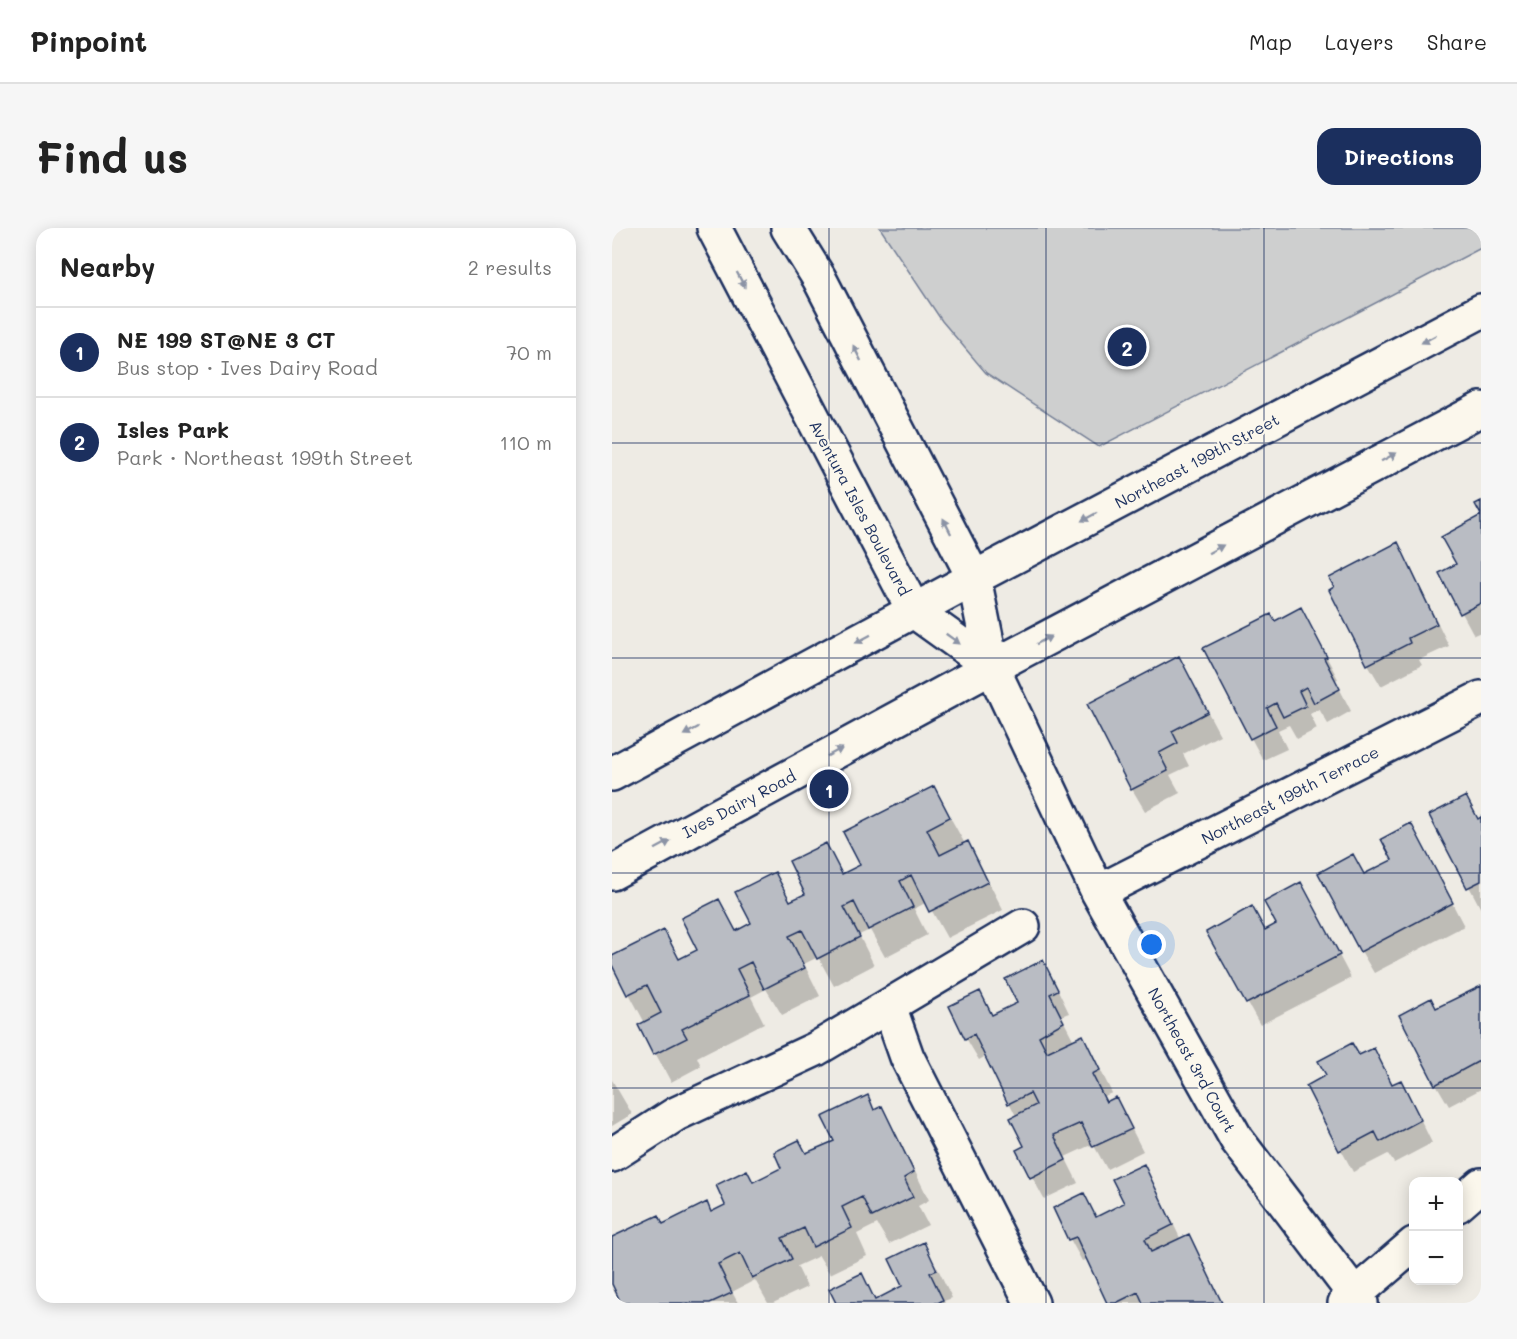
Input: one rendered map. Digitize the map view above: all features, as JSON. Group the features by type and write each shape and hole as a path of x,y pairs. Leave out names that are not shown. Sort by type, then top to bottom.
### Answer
{"street":[{"name":"Aventura Isles Boulevard","path":"714,228 914,611 992,667"},
{"path":"788,228 819,278 974,578 992,667 1481,409"},
{"path":"803,228 819,278"},
{"name":"Northeast 199th Street","path":"914,611 1481,311"},
{"path":"612,774 914,611"},
{"name":"Ives Dairy Road","path":"612,873 992,667"},
{"name":"Northeast 3rd Court","path":"992,667 1098,892 1237,1140 1353,1300"},
{"name":"Northeast 199th Terrace","path":"1098,892 1481,698"},
{"path":"612,1155 675,1114 816,1049 1023,926"},
{"path":"889,1006 907,1057 1032,1303"},
{"path":"1463,1201 1481,1185"},
{"path":"1353,1300 1409,1248"}],"shaded area":[{"path":"880,228 1481,228 1481,248 1099,447 986,373 942,321"}],"building":[{"path":"1481,501 1481,515 1475,504"},
{"path":"1481,515 1481,603 1460,614 1439,573 1456,564 1441,537"},
{"path":"1398,542 1437,624 1408,638 1410,643 1367,665 1329,590 1334,587 1329,578"},
{"path":"1301,607 1327,657 1324,658 1340,689 1314,703 1306,687 1299,691 1306,706 1283,717 1276,703 1267,708 1276,726 1250,739 1203,648 1271,614 1275,621"},
{"path":"1179,656 1208,712 1172,731 1178,743 1159,753 1168,771 1131,790 1087,704"},
{"path":"934,786 950,817 927,829 940,855 968,841 988,882 929,912 911,875 900,881 913,907 868,930 854,902 844,907 860,937 817,959 802,930 789,936 805,968 764,989 751,962 737,969 750,995 682,1029 687,1038 653,1055 638,1025 661,1013 647,985 627,995 612,965 612,956 664,930 679,959 697,950 681,918 719,899 736,931 751,923 735,892 775,872 790,901 805,894 789,861 826,843 842,874 860,865 843,832"},
{"path":"1466,796 1478,819 1481,817 1481,881 1467,888 1429,815"},
{"path":"1411,823 1453,903 1360,952 1318,873 1353,854 1364,874 1392,860 1381,839"},
{"path":"1301,882 1340,955 1246,1004 1206,932 1252,906 1265,930 1276,924 1264,902"},
{"path":"1043,960 1058,990 1050,994 1064,1022 1039,1036 1047,1052 1083,1035 1100,1070 1092,1074 1106,1102 1116,1097 1132,1129 1093,1147 1081,1123 1054,1135 1066,1160 1030,1178 1016,1150 1024,1146 1010,1118 1036,1105 1030,1093 1008,1104 974,1034 965,1039 949,1006 980,991 992,1015 1017,1003 1005,979"},
{"path":"1481,986 1481,1060 1435,1085 1399,1015 1431,998 1436,1008"},
{"path":"1352,1043 1359,1055 1374,1048 1392,1084 1401,1080 1421,1120 1380,1142 1375,1132 1339,1151 1306,1086 1326,1075 1318,1061"},
{"path":"868,1095 874,1110 882,1106 914,1172 904,1178 913,1197 872,1217 862,1197 842,1207 852,1228 813,1247 804,1228 782,1238 792,1259 752,1278 740,1253 718,1264 732,1293 710,1303 621,1303 612,1284 612,1237 659,1215 663,1224 707,1202 711,1212 725,1205 716,1185 747,1170 753,1182 781,1168 774,1152 799,1140 806,1153 834,1141 822,1117"},
{"path":"1144,1164 1173,1225 1145,1239 1151,1252 1189,1234 1222,1303 1143,1303 1138,1292 1116,1303 1107,1303 1076,1237 1068,1240 1053,1208 1084,1193 1096,1217 1124,1203 1112,1179"},
{"path":"924,1242 937,1270 930,1273 943,1300 938,1303 836,1303 829,1289 862,1273 875,1300 902,1286 889,1259"}],"place":[{"name":"Isles Park","path":"1127,347"},
{"name":"NE 199 ST@NE 3 CT","path":"829,789"}]}
